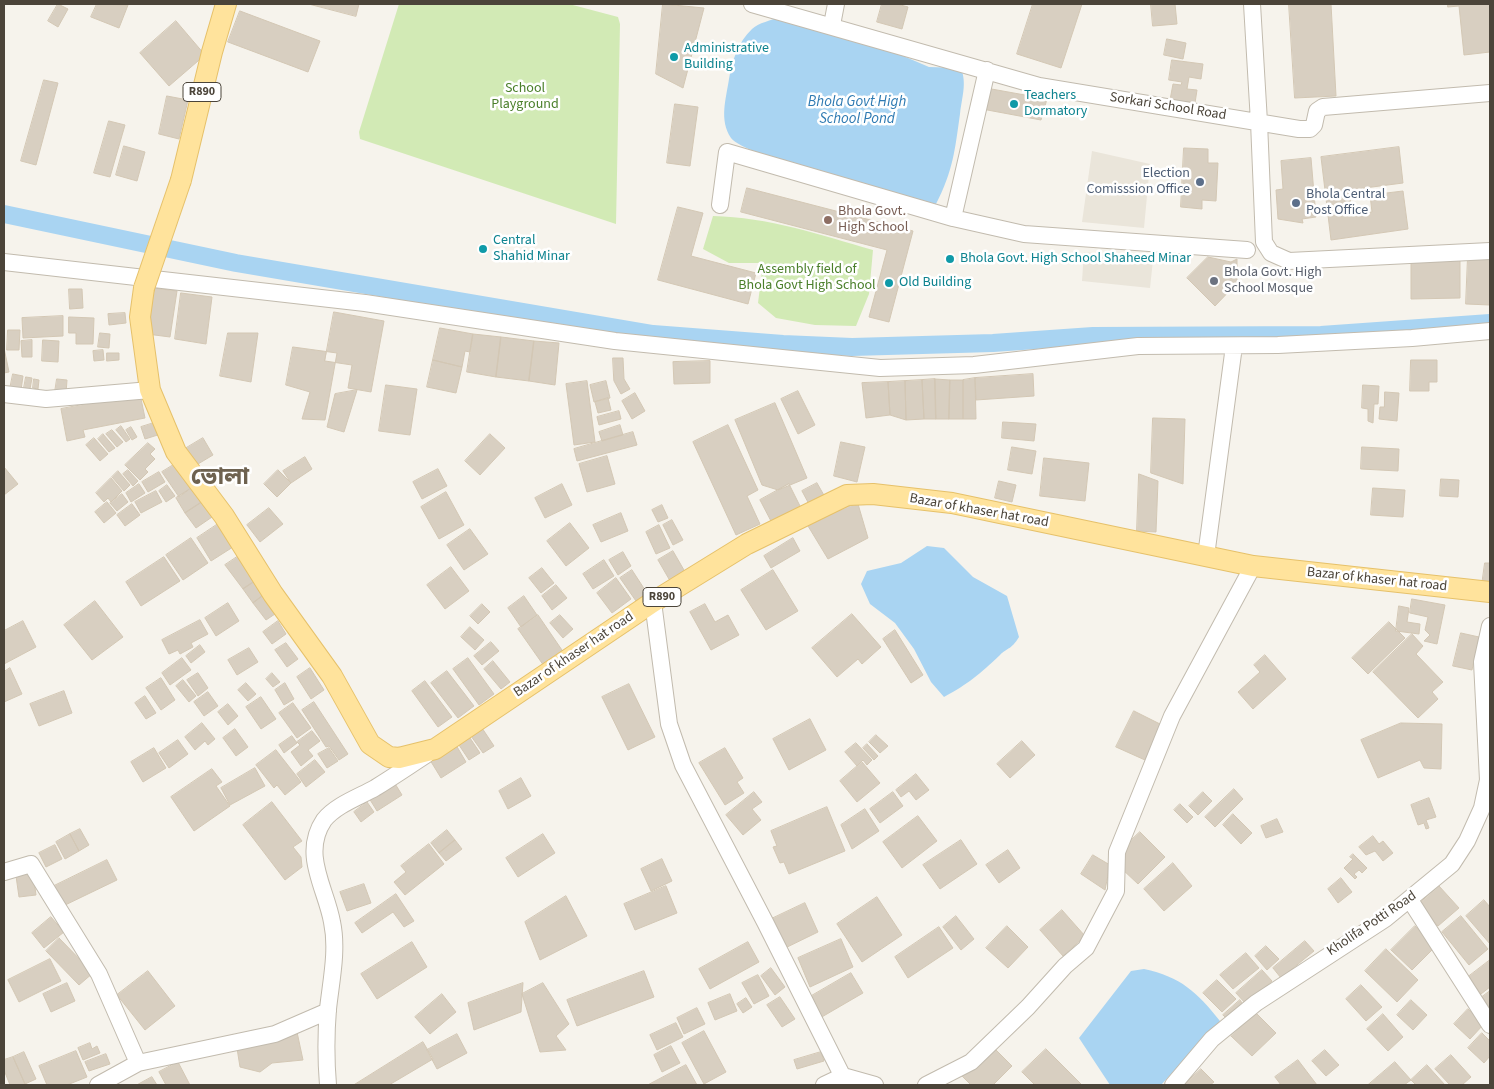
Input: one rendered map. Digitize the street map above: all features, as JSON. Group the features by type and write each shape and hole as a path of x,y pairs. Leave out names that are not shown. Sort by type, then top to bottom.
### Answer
{"main road":[{"name":"Bazar of khaser hat road","path":"226,4 212,52 181,180 144,288 140,317 150,390 176,452 224,516 273,594 332,676 370,744 389,757 399,758 435,749 653,602 747,544 848,495 873,494 952,503 1252,566 1490,592"}],"street":[{"name":"Sorkari School Road","path":"752,4 832,25 1039,86 1310,129 1314,125 1317,111 1323,106 1490,93"},
{"path":"832,25 836,4"},
{"path":"1252,4 1260,122 1261,219 1264,242 1271,253 1289,261 1490,251"},
{"path":"953,218 987,70"},
{"path":"720,205 727,152 953,218 1024,234 1247,250"},
{"path":"4,262 365,303 615,341 880,368 974,365 1138,346 1234,346 1412,338 1490,331"},
{"path":"1206,556 1234,346"},
{"path":"4,394 46,400 150,390"},
{"path":"926,1085 971,1062 1086,948 1116,891 1116,852 1172,716 1252,566"},
{"path":"653,602 670,724 683,765 845,1081"},
{"name":"Kholifa Potti Road","path":"1173,1085 1212,1040 1256,1003 1410,900 1452,864 1467,842 1482,808 1488,780 1482,662 1490,626"},
{"path":"328,1085 328,1011 334,961 333,923 316,870 314,850 317,834 325,819 345,804 376,788 435,749"},
{"path":"4,872 31,864 100,974 138,1062"},
{"path":"1410,900 1490,1025"},
{"path":"98,1085 138,1062 276,1034 328,1011"},
{"path":"824,1085 845,1081 875,1085"}],"shaded area":[{"path":"1092,151 1150,164 1144,228 1082,222"},
{"path":"1084,252 1153,260 1150,288 1082,281"}],"green space":[{"name":"School Playground","path":"399,4 569,4 618,17 620,24 616,224 360,139 359,132"},
{"name":"Assembly field of Bhola Govt High School","path":"713,216 774,223 873,250 869,294 856,326 815,325 776,318 758,303 763,263 729,263 703,249"}],"water":[{"name":"Bhola Govt High School Pond","path":"780,17 880,46 929,67 961,68 964,90 955,150 950,171 936,204 827,176 764,155 742,146 731,138 725,124 724,109 730,72 736,52 747,34 755,27"},
{"path":"927,546 944,548 973,577 1007,596 1019,637 1012,646 980,673 944,697 931,682 914,649 895,623 870,604 861,584 867,571 901,563"},
{"path":"1144,969 1168,976 1187,987 1204,1002 1220,1021 1161,1085 1110,1085 1079,1038 1131,971"}],"building":[{"path":"58,4 68,9 58,27 48,21"},
{"path":"97,4 128,5 119,28 91,17"},
{"path":"309,4 359,4 356,16"},
{"name":"Administrative Building","path":"663,4 704,8 683,88 656,74"},
{"path":"882,4 897,4 908,7 902,29 877,22"},
{"path":"1033,4 1082,4 1061,68 1017,54"},
{"path":"1151,4 1175,4 1177,24 1153,26"},
{"path":"1289,4 1331,4 1336,96 1295,98"},
{"path":"1448,4 1490,4 1490,52 1464,55 1459,6 1448,7"},
{"path":"240,11 320,41 308,72 228,42"},
{"path":"176,21 205,55 169,86 140,53"},
{"path":"1167,39 1186,43 1183,59 1164,55"},
{"path":"1172,60 1203,64 1201,79 1189,77 1187,89 1197,90 1195,103 1170,100 1173,84 1181,85 1182,82 1169,80"},
{"path":"44,80 58,83 36,165 21,161"},
{"name":"Teachers Dormatory","path":"986,88 1047,99 1041,120 982,109"},
{"path":"167,96 188,100 179,139 159,134"},
{"path":"675,104 698,107 690,166 667,163"},
{"path":"109,121 125,125 110,177 94,173"},
{"path":"124,146 145,152 137,181 116,175"},
{"path":"1399,147 1403,183 1349,190 1352,215 1372,212 1370,195 1403,191 1408,229 1331,240 1321,157"},
{"name":"Election Comisssion Office","path":"1184,148 1208,149 1208,163 1218,163 1216,201 1202,200 1202,209 1181,207"},
{"name":"Bhola Central Post Office","path":"1311,158 1316,217 1302,219 1303,223 1278,219 1276,190 1283,189 1281,161"},
{"name":"Old Building","path":"747,188 913,231 889,322 869,317 887,250 741,212"},
{"path":"678,207 703,213 691,256 756,273 748,304 658,280"},
{"path":"1468,256 1490,257 1490,305 1466,304"},
{"name":"Bhola Govt. High School Mosque","path":"1208,257 1231,262 1237,259 1237,283 1215,306 1187,278"},
{"path":"1460,261 1460,298 1411,299 1411,262"},
{"path":"146,287 177,291 170,337 139,333"},
{"path":"69,289 82,289 83,308 70,309"},
{"path":"181,293 212,297 206,344 175,339"},
{"path":"334,312 384,321 371,392 348,388 352,365 325,361"},
{"path":"125,313 126,323 109,325 108,314"},
{"path":"63,316 63,336 23,338 22,318"},
{"path":"69,317 94,318 93,344 76,344 76,333 69,333"},
{"path":"440,328 473,334 470,352 465,351 462,367 433,360"},
{"path":"8,330 20,330 19,350 7,350"},
{"path":"100,333 110,334 109,348 98,347"},
{"path":"228,333 258,333 251,382 220,376"},
{"path":"473,334 501,337 496,377 467,372"},
{"path":"501,337 534,341 529,381 496,377"},
{"path":"32,340 32,357 22,357 21,341"},
{"path":"43,340 59,341 58,362 42,361"},
{"path":"534,341 559,343 555,385 529,381"},
{"path":"293,347 337,353 325,420 302,419 310,392 286,385"},
{"path":"4,348 9,372 4,373"},
{"path":"103,350 104,360 94,361 93,351"},
{"path":"107,353 119,353 119,360 107,361"},
{"path":"613,358 623,358 624,379 630,389 621,394 614,381"},
{"path":"433,360 462,367 456,393 427,387"},
{"path":"1411,360 1437,360 1437,382 1429,382 1429,391 1410,391"},
{"path":"710,361 710,383 674,384 673,362"},
{"path":"13,374 23,376 21,390 10,389"},
{"path":"1033,374 1034,396 976,400 975,378"},
{"path":"26,377 32,378 30,389 24,388"},
{"path":"975,378 976,419 963,419 963,380"},
{"path":"34,379 39,380 38,389 33,388"},
{"path":"57,379 67,380 66,393 55,392"},
{"path":"935,379 936,419 924,419 922,380"},
{"path":"935,379 950,380 949,419 936,419"},
{"path":"922,380 924,419 906,420 905,381"},
{"path":"950,380 963,380 963,419 949,419"},
{"path":"587,381 595,442 574,445 566,384"},
{"path":"606,381 610,398 594,402 590,385"},
{"path":"905,381 906,420 890,415 888,382"},
{"path":"888,382 890,415 866,418 862,383"},
{"path":"386,385 417,389 410,435 379,431"},
{"path":"1363,385 1379,386 1378,404 1374,404 1373,423 1368,421 1368,409 1362,408"},
{"path":"357,390 344,432 327,427 335,394"},
{"path":"798,391 815,425 798,434 781,399"},
{"path":"1385,392 1399,393 1397,421 1379,419 1380,407 1384,407"},
{"path":"635,393 645,411 632,419 622,401"},
{"path":"140,394 145,418 83,430 85,437 67,441 61,409"},
{"path":"608,398 611,410 598,413 595,402"},
{"path":"775,403 807,478 778,490 762,485 735,420"},
{"path":"619,411 621,419 599,425 597,417"},
{"path":"1153,418 1185,419 1183,484 1151,473"},
{"path":"157,422 161,434 145,439 141,427"},
{"path":"1003,422 1036,424 1034,441 1002,438"},
{"path":"620,425 623,435 602,441 599,432"},
{"path":"728,425 758,490 747,496 760,524 736,535 693,442"},
{"path":"121,426 130,439 126,442 116,430"},
{"path":"131,427 137,437 132,440 126,430"},
{"path":"112,430 123,442 117,447 106,434"},
{"path":"633,432 637,445 577,461 574,449"},
{"path":"103,434 115,448 109,452 98,439"},
{"path":"490,434 505,448 480,475 465,461"},
{"path":"94,438 108,454 100,461 86,445"},
{"path":"203,438 213,455 193,467 183,450"},
{"path":"841,442 865,447 857,482 834,476"},
{"path":"148,443 155,449 150,454 155,459 145,469 148,472 140,480 125,465"},
{"path":"1012,447 1036,451 1032,474 1008,470"},
{"path":"1362,447 1399,449 1398,471 1361,469"},
{"path":"607,456 615,484 587,492 579,464"},
{"path":"305,457 312,469 291,483 283,471"},
{"path":"1044,458 1089,463 1085,501 1040,496"},
{"path":"175,464 191,488 179,497 162,472"},
{"path":"4,467 18,484 4,495"},
{"path":"438,469 447,486 422,499 413,482"},
{"path":"128,470 138,481 133,486 123,474"},
{"path":"278,470 291,483 277,497 264,484"},
{"path":"118,471 130,485 124,491 112,477"},
{"path":"159,472 165,482 148,492 142,482"},
{"path":"1139,474 1158,481 1156,532 1137,531"},
{"path":"111,478 122,491 111,502 108,498 104,502 96,493"},
{"path":"1441,479 1459,480 1458,497 1440,496"},
{"path":"999,481 1016,485 1012,502 995,498"},
{"path":"817,483 825,497 810,506 802,491"},
{"path":"139,484 145,493 131,502 126,493"},
{"path":"562,484 572,505 545,518 535,498"},
{"path":"789,484 801,508 772,523 760,500"},
{"path":"167,485 175,496 166,502 159,491"},
{"path":"195,486 205,500 185,513 176,498"},
{"path":"1373,488 1405,490 1403,517 1371,515"},
{"path":"156,491 162,502 141,513 135,502"},
{"path":"446,492 464,525 439,539 421,507"},
{"path":"122,494 128,502 117,511 110,503"},
{"path":"205,500 215,515 196,528 185,513"},
{"path":"107,502 116,513 104,523 95,512"},
{"path":"132,504 140,515 125,526 117,515"},
{"path":"858,504 868,538 828,559 805,521"},
{"path":"662,505 668,518 658,522 652,510"},
{"path":"269,508 283,524 260,542 247,525"},
{"path":"621,513 628,531 601,542 593,525"},
{"path":"672,520 683,540 673,545 663,525"},
{"path":"570,523 589,548 566,566 547,541"},
{"path":"218,524 233,547 211,561 197,538"},
{"path":"659,525 670,548 656,554 646,532"},
{"path":"470,529 488,554 464,570 447,545"},
{"path":"191,538 208,563 183,580 166,555"},
{"path":"793,538 800,551 771,568 764,556"},
{"path":"673,551 688,577 673,586 658,560"},
{"path":"623,552 631,566 618,575 609,560"},
{"path":"164,557 180,581 141,606 126,582"},
{"path":"237,557 255,581 243,589 225,565"},
{"path":"604,560 614,576 593,589 583,574"},
{"path":"1485,563 1490,563 1490,587 1482,585"},
{"path":"451,567 469,591 445,609 427,585"},
{"path":"542,568 554,583 541,593 529,578"},
{"path":"632,570 647,593 636,601 620,578"},
{"path":"773,570 798,611 766,630 741,590"},
{"path":"616,578 631,599 612,613 597,593"},
{"path":"255,581 265,594 253,603 243,589"},
{"path":"556,585 567,598 552,610 542,596"},
{"path":"265,594 278,612 266,620 253,603"},
{"path":"524,596 537,615 521,627 508,608"},
{"path":"1412,599 1445,605 1437,644 1424,641 1430,635 1425,630 1428,617 1410,613"},
{"path":"95,601 123,637 92,660 64,625"},
{"path":"228,603 239,621 216,636 205,618"},
{"path":"482,604 490,612 478,624 470,616"},
{"path":"705,604 715,622 728,615 739,635 711,650 690,612"},
{"path":"1399,606 1409,608 1407,622 1420,624 1419,634 1396,631"},
{"path":"852,614 881,647 862,664 858,659 837,677 812,648"},
{"path":"538,615 564,653 544,666 518,629"},
{"path":"560,615 573,629 563,638 550,623"},
{"path":"200,620 208,634 191,643 193,647 180,654 178,650 169,654 162,640"},
{"path":"23,621 36,647 4,664 4,631"},
{"path":"278,621 286,634 272,644 263,632"},
{"path":"1389,622 1405,638 1368,674 1352,658"},
{"path":"470,627 484,640 475,650 461,637"},
{"path":"895,630 923,675 911,683 883,639"},
{"path":"1461,633 1479,637 1472,670 1453,666"},
{"path":"1412,634 1423,646 1416,654 1443,682 1432,692 1438,699 1418,718 1373,672"},
{"path":"491,642 499,651 482,665 474,656"},
{"path":"286,643 298,659 287,667 275,650"},
{"path":"200,645 205,652 191,663 186,656"},
{"path":"249,648 258,662 237,675 228,660"},
{"path":"1265,655 1286,679 1253,709 1238,692 1260,672 1254,665"},
{"path":"182,658 191,670 170,685 162,673"},
{"path":"468,658 494,694 479,705 453,669"},
{"path":"493,661 510,682 501,689 484,669"},
{"path":"10,668 22,694 4,702 4,672"},
{"path":"310,668 324,690 311,699 297,677"},
{"path":"447,671 474,706 458,718 431,683"},
{"path":"198,673 208,688 198,696 187,680"},
{"path":"272,673 280,682 273,687 266,679"},
{"path":"161,678 175,700 161,710 146,688"},
{"path":"183,680 196,696 189,702 176,686"},
{"path":"425,681 452,717 438,727 412,691"},
{"path":"246,683 256,694 248,701 238,690"},
{"path":"285,683 294,699 284,705 275,690"},
{"path":"629,684 655,737 628,750 602,697"},
{"path":"64,691 72,713 39,726 30,704"},
{"path":"208,692 218,706 204,716 194,702"},
{"path":"145,696 156,713 146,719 135,703"},
{"path":"261,697 276,719 261,729 246,707"},
{"path":"314,702 348,754 339,760 329,746 326,747 302,710"},
{"path":"293,703 311,728 297,738 279,713"},
{"path":"228,704 238,716 228,725 218,712"},
{"path":"1134,711 1162,725 1145,760 1116,747"},
{"path":"810,719 826,750 789,770 773,739"},
{"path":"202,723 215,739 208,745 205,741 195,750 185,737"},
{"path":"1401,723 1442,724 1441,769 1424,768 1420,760 1378,778 1361,740"},
{"path":"482,728 494,746 483,753 471,736"},
{"path":"235,729 248,747 236,756 223,738"},
{"path":"312,731 320,741 308,750 313,756 301,766 291,752 300,745 297,742"},
{"path":"468,735 480,753 469,760 457,742"},
{"path":"876,735 888,746 880,753 869,742"},
{"path":"292,736 297,743 284,753 279,745"},
{"path":"178,740 188,754 169,768 159,753"},
{"path":"1022,741 1035,755 1010,778 997,764"},
{"path":"856,743 872,760 867,765 863,760 857,766 845,752"},
{"path":"867,744 878,756 874,760 863,748"},
{"path":"456,745 466,762 441,778 430,760"},
{"path":"154,748 166,768 143,782 131,762"},
{"path":"329,748 338,761 327,768 318,754"},
{"path":"725,748 743,778 737,782 744,793 725,805 699,763"},
{"path":"276,750 301,782 285,795 277,785 274,788 256,765"},
{"path":"315,760 325,772 306,787 297,774"},
{"path":"862,762 880,783 857,802 840,781"},
{"path":"255,768 265,786 230,805 221,788"},
{"path":"212,769 222,782 216,786 230,806 194,831 171,797"},
{"path":"916,774 929,790 916,800 909,791 901,797 896,790"},
{"path":"521,778 531,796 508,809 499,791"},
{"path":"394,782 402,795 377,811 369,798"},
{"path":"1234,789 1243,799 1215,827 1205,817"},
{"path":"754,792 762,802 752,809 761,820 743,835 726,815"},
{"path":"893,792 903,806 880,823 870,809"},
{"path":"1203,792 1212,801 1198,815 1189,806"},
{"path":"1429,798 1436,817 1426,820 1429,828 1426,829 1424,823 1418,825 1411,805"},
{"path":"272,802 302,841 293,847 301,857 302,867 285,880 243,825"},
{"path":"367,802 374,812 361,822 354,812"},
{"path":"1180,804 1193,817 1187,823 1174,810"},
{"path":"827,807 845,851 789,874 784,862 780,863 773,847 777,846 771,831"},
{"path":"865,809 879,831 852,849 841,825"},
{"path":"1233,814 1252,833 1241,844 1223,825"},
{"path":"918,816 937,841 902,868 883,842"},
{"path":"1277,819 1283,832 1266,838 1261,826"},
{"path":"80,829 89,845 79,851 70,834"},
{"path":"447,830 455,840 439,853 431,843"},
{"path":"1140,832 1165,857 1138,884 1121,868 1124,847"},
{"path":"70,834 79,851 65,859 56,842"},
{"path":"543,834 555,853 518,877 506,858"},
{"path":"1373,836 1379,844 1383,841 1393,853 1383,861 1375,851 1366,855 1359,847"},
{"path":"455,840 462,849 446,861 439,853"},
{"path":"961,840 977,864 940,889 923,865"},
{"path":"429,844 444,864 405,895 394,882 406,872 401,866"},
{"path":"55,845 62,859 46,867 39,853"},
{"path":"1008,850 1020,868 999,883 986,865"},
{"path":"1353,854 1367,868 1362,873 1359,870 1354,874 1357,877 1355,879 1344,868 1353,859 1350,857"},
{"path":"1093,855 1110,865 1105,890 1081,874"},
{"path":"662,859 672,881 651,891 641,869"},
{"path":"107,860 117,880 61,907 52,887"},
{"path":"1173,863 1192,886 1164,911 1144,889"},
{"path":"33,873 36,895 19,897 16,876"},
{"path":"1341,878 1352,892 1338,903 1328,889"},
{"path":"364,884 371,903 347,911 340,892"},
{"path":"666,886 677,913 635,930 624,904"},
{"path":"1439,886 1459,908 1438,926 1419,904"},
{"path":"396,894 414,921 404,927 393,912 362,933 355,923"},
{"path":"566,896 587,936 540,960 525,922"},
{"path":"877,897 902,935 862,962 837,924"},
{"path":"1484,900 1490,907 1490,944 1466,916"},
{"path":"805,903 818,932 779,951 765,922"},
{"path":"1062,910 1085,936 1063,956 1040,930"},
{"path":"956,916 974,939 961,950 943,927"},
{"path":"1461,916 1488,949 1469,965 1442,932"},
{"path":"51,917 64,932 44,948 32,933"},
{"path":"1007,926 1028,947 1008,968 986,948"},
{"path":"1415,926 1435,947 1412,970 1391,950"},
{"path":"939,927 953,948 908,978 895,957"},
{"path":"59,938 93,973 79,985 46,951"},
{"path":"841,939 853,967 810,987 798,958"},
{"path":"1305,941 1314,951 1281,978 1273,968"},
{"path":"412,942 427,967 377,999 361,974"},
{"path":"748,942 759,962 710,989 699,969"},
{"path":"1266,946 1279,959 1267,970 1255,956"},
{"path":"1386,949 1418,980 1397,1002 1365,971"},
{"path":"1246,953 1259,968 1233,989 1220,975"},
{"path":"50,959 61,981 19,1002 8,980"},
{"path":"1490,960 1490,987 1481,994 1468,977"},
{"path":"771,968 785,987 775,995 761,976"},
{"path":"1262,970 1272,981 1246,1004 1236,993"},
{"path":"148,971 175,1006 145,1030 117,995"},
{"path":"644,971 654,997 577,1026 567,1000"},
{"path":"851,973 863,993 820,1018 808,998"},
{"path":"758,975 769,996 754,1004 742,983"},
{"path":"1217,980 1236,999 1222,1012 1203,993"},
{"path":"67,983 75,1001 51,1012 43,994"},
{"path":"523,983 521,1012 474,1030 468,1003"},
{"path":"543,983 569,1024 556,1036 566,1050 540,1052 522,994"},
{"path":"1361,985 1382,1007 1366,1021 1346,999"},
{"path":"1490,991 1490,1009 1482,997"},
{"path":"442,994 456,1012 430,1034 415,1017"},
{"path":"730,994 737,1011 715,1020 708,1003"},
{"path":"780,997 795,1019 782,1027 767,1005"},
{"path":"746,998 752,1007 743,1013 737,1004"},
{"path":"1240,1000 1245,1007 1229,1021 1223,1015"},
{"path":"1411,1000 1427,1015 1413,1030 1397,1015"},
{"path":"697,1008 705,1024 684,1034 677,1018"},
{"path":"1468,1009 1484,1024 1470,1039 1454,1024"},
{"path":"1255,1012 1276,1033 1252,1056 1231,1036"},
{"path":"1383,1014 1403,1037 1388,1051 1367,1029"},
{"path":"676,1023 683,1037 657,1050 650,1035"},
{"path":"704,1031 726,1072 704,1084 682,1043"},
{"path":"297,1032 303,1060 272,1063 260,1072 240,1067 236,1042"},
{"path":"1482,1033 1490,1041 1490,1056 1484,1063 1468,1048"},
{"path":"457,1034 467,1053 437,1069 427,1050"},
{"path":"423,1042 433,1059 389,1085 354,1085"},
{"path":"90,1043 92,1049 97,1046 100,1053 83,1060 78,1048"},
{"path":"989,1043 1012,1066 993,1085 971,1085 959,1073"},
{"path":"671,1046 680,1063 662,1072 654,1055"},
{"path":"1046,1049 1082,1085 1035,1085 1022,1072"},
{"path":"1325,1050 1339,1065 1326,1076 1312,1061"},
{"path":"76,1051 87,1077 67,1085 47,1085 39,1066"},
{"path":"24,1052 36,1079 25,1084 13,1057"},
{"path":"821,1052 824,1061 797,1069 794,1060"},
{"path":"106,1054 110,1064 89,1071 85,1062"},
{"path":"1451,1055 1471,1077 1462,1085 1450,1085 1435,1069"},
{"path":"13,1057 25,1085 10,1085 4,1070 4,1060"},
{"path":"1298,1060 1317,1085 1281,1085 1275,1077"},
{"path":"178,1062 190,1085 166,1085 159,1072"},
{"path":"1395,1062 1411,1080 1404,1085 1368,1085"},
{"path":"686,1065 697,1085 648,1085"},
{"path":"1427,1065 1445,1085 1416,1085 1411,1080"},
{"path":"1201,1069 1214,1082 1210,1085 1184,1085"},
{"path":"152,1077 157,1085 137,1085"}],"waterway":[{"path":"4,214 236,263 653,334 783,344 852,347 993,343 1093,336 1321,335 1490,323"}],"place":[{"name":"Administrative Building","path":"674,57"},
{"name":"Teachers Dormatory","path":"1014,104"},
{"name":"Election Comisssion Office","path":"1200,182"},
{"name":"Bhola Central Post Office","path":"1296,203"},
{"name":"Bhola Govt. High School","path":"828,220"},
{"name":"Central Shahid Minar","path":"483,249"},
{"name":"Bhola Govt. High School Shaheed Minar","path":"950,259"},
{"name":"Bhola Govt. High School Mosque","path":"1214,281"},
{"name":"Old Building","path":"889,283"}],"district":[{"name":"ভোলা","path":"220,479"}]}
